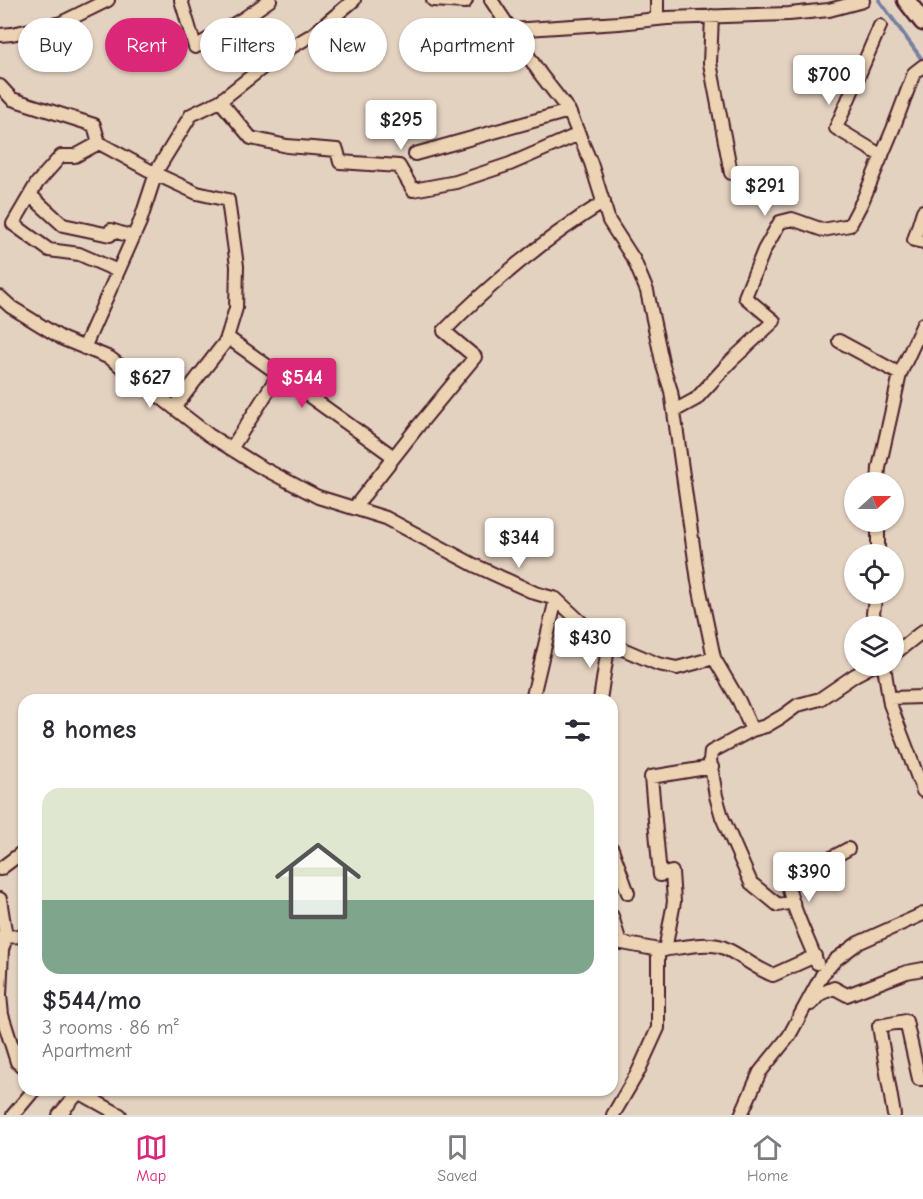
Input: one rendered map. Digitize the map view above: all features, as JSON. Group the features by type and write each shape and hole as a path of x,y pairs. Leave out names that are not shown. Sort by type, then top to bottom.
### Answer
{"main road":[{"path":"906,0 922,19"}],"street":[{"path":"0,35 61,23 108,0"},
{"path":"181,0 195,47 270,0"},
{"path":"84,348 140,222 156,174 191,115 220,101 281,53 312,35 354,0"},
{"path":"433,0 465,2 466,0"},
{"path":"490,0 503,18"},
{"path":"657,0 657,19"},
{"path":"535,28 712,16 789,15 829,10 863,1"},
{"path":"712,16 710,63 731,173"},
{"path":"880,26 836,128 882,156"},
{"path":"535,66 569,111 609,221 634,260 647,291 663,366 671,391 696,570 714,658 739,700 752,730"},
{"path":"674,411 696,399 731,361 774,321 745,297 764,250 780,222 792,219 823,230 850,225 864,200 914,73 921,68"},
{"path":"0,86 12,99 94,125 99,143 156,174 197,193 228,200 237,266 236,308 226,341 174,408"},
{"path":"220,101 251,138 287,146 337,150 340,162 399,166 413,190 456,182 510,164 579,134"},
{"path":"415,154 569,111"},
{"path":"99,143 75,156 61,156 37,183 13,224 49,250 79,254 118,271"},
{"path":"30,195 63,225 110,235 111,230 133,237"},
{"path":"354,508 475,357 444,331 472,302 512,267 582,215 604,202"},
{"path":"923,211 914,240 923,242"},
{"path":"0,297 11,307 63,339 110,358 209,435 257,465 318,497 386,518 474,565 535,593 556,600 583,624 618,647 658,664 677,668 714,658"},
{"path":"879,472 900,374 923,324"},
{"path":"227,337 394,458"},
{"path":"839,341 900,374"},
{"path":"231,449 279,374"},
{"path":"533,694 556,600"},
{"path":"904,647 923,631"},
{"path":"601,694 609,641"},
{"path":"793,902 778,905 751,883 722,817 716,796 710,760 711,752 752,730 766,726 798,705 820,699 854,676"},
{"path":"886,676 889,698 923,790"},
{"path":"889,698 923,697"},
{"path":"613,1115 638,1072 658,1028 658,957 662,950 674,902 672,872 660,875 651,777 712,767"},
{"path":"822,975 793,902 789,886 798,876 849,849"},
{"path":"0,869 18,856"},
{"path":"618,866 628,893"},
{"path":"0,900 3,937 0,995 2,1015 18,1063"},
{"path":"741,1115 760,1072 789,1036 822,975 835,960 858,943 923,914"},
{"path":"3,937 18,936"},
{"path":"618,942 662,950 720,947 773,975 815,956"},
{"path":"798,1019 820,994 834,988 847,995 907,972 923,969"},
{"path":"894,1115 879,1026 906,1021 919,1079 923,1079"},
{"path":"13,1115 29,1096"},
{"path":"59,1115 73,1096"},
{"path":"86,1096 120,1115"}],"waterway":[{"path":"879,0 923,61"}]}
